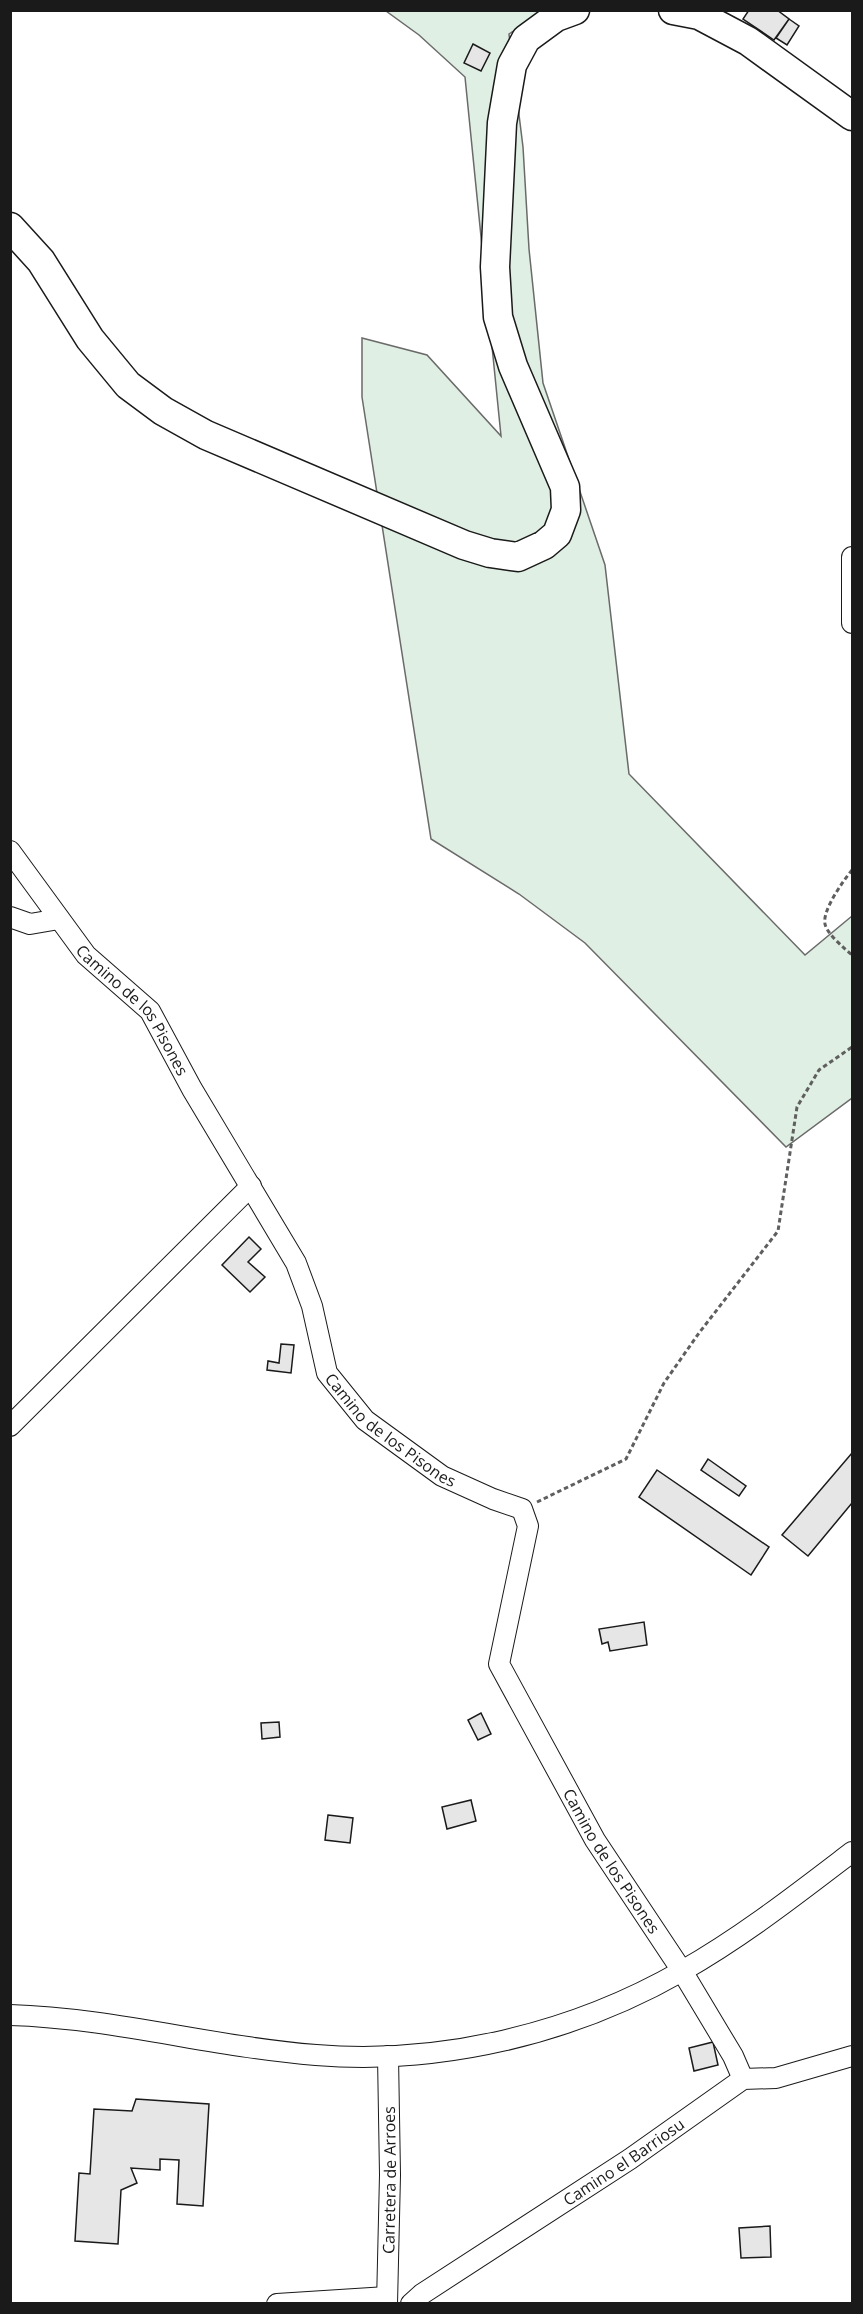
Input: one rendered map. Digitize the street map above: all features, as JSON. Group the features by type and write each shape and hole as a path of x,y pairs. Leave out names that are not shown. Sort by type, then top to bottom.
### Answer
{"highway":[{"path":"10,227 41,261 90,339 128,385 163,411 206,435 464,545 490,553 518,557 544,545 557,534 566,510 564,487 513,366 498,317 495,267 505,93 512,65 526,39 556,17 575,10"},
{"path":"673,10 699,15 747,41 852,116"}],"street":[{"path":"852,557 852,623"},
{"name":"Camino de los Pisones","path":"10,851 86,955 150,1011 192,1089 296,1263 312,1306 327,1372 365,1420 442,1476 493,1499 522,1509 528,1526 499,1664 595,1840 682,1971 733,2056 743,2079"},
{"path":"10,917 30,924 60,919"},
{"path":"10,1426 250,1186"},
{"path":"10,2015 54,2016 236,2046 316,2055 388,2056 470,2048 547,2029 602,2010 682,1971 780,1907 852,1852"},
{"name":"Carretera de Arroes","path":"387,2300 390,2175 388,2056"},
{"path":"743,2079 776,2078 852,2056"},
{"name":"Camino el Barriosu","path":"411,2304 422,2294 630,2159 743,2079"},
{"path":"278,2304 387,2300"}],"path":[{"path":"852,870 824,916 825,927 852,955"},
{"path":"522,1509 626,1459 664,1383 699,1333 778,1231 796,1107 819,1070 852,1047"}],"green space":[{"path":"386,11 543,11 509,34 523,147 529,249 543,383 605,565 629,774 805,955 852,916 852,1098 786,1147 585,943 519,894 431,839 362,397 362,338 427,355 501,436 465,77 419,35"}],"building":[{"path":"749,10 777,10 789,19 774,40 743,19"},
{"path":"789,19 799,26 787,45 776,38"},
{"path":"473,44 490,53 481,71 464,63"},
{"path":"249,1237 261,1249 248,1262 265,1277 250,1292 222,1265"},
{"path":"281,1344 294,1345 291,1373 267,1370 268,1361 279,1363"},
{"path":"852,1453 852,1503 808,1556 782,1535"},
{"path":"708,1459 746,1486 739,1496 701,1470"},
{"path":"657,1470 769,1547 751,1575 639,1497"},
{"path":"644,1622 647,1645 610,1651 608,1642 602,1644 599,1629"},
{"path":"481,1713 491,1734 478,1740 468,1720"},
{"path":"279,1722 280,1737 262,1739 261,1723"},
{"path":"471,1800 476,1821 447,1829 442,1807"},
{"path":"328,1815 353,1818 350,1843 325,1840"},
{"path":"713,2042 718,2065 694,2071 689,2048"},
{"path":"136,2099 209,2104 203,2206 177,2204 179,2160 160,2159 160,2170 131,2168 137,2183 121,2190 118,2244 75,2241 79,2173 90,2174 94,2109 132,2111"},
{"path":"770,2226 771,2257 741,2258 739,2228"}]}
